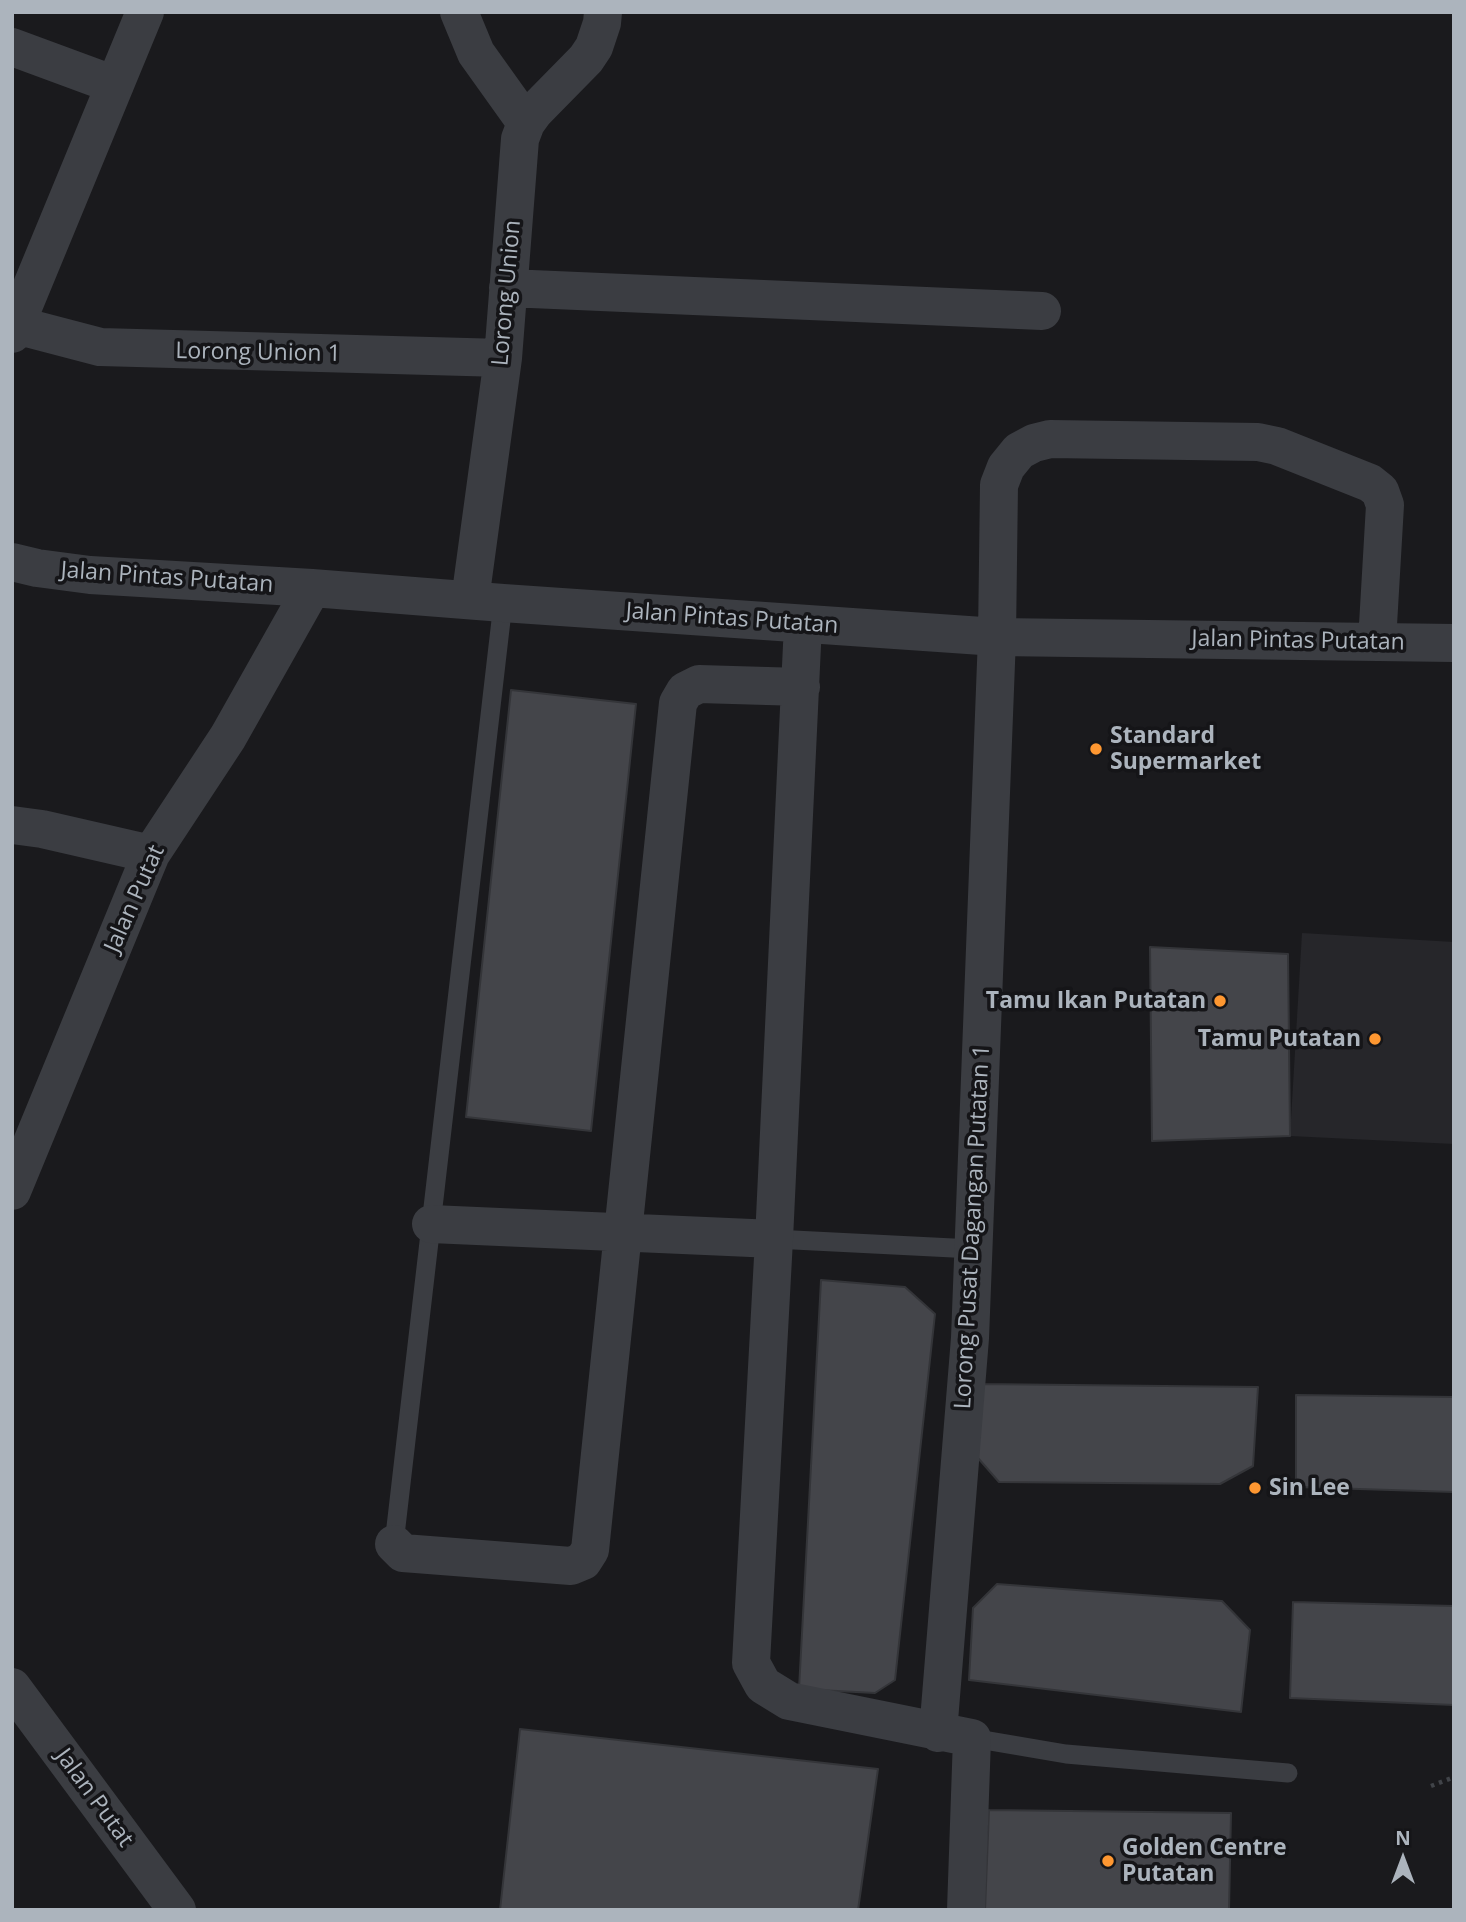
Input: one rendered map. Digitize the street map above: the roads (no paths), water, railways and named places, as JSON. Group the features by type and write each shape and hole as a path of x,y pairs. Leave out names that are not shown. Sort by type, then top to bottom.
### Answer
{"street":[{"name":"Lorong Union 1","path":"145,12 14,330 100,347 503,358"},
{"path":"459,12 477,53 526,123"},
{"name":"Lorong Union","path":"486,602 520,139 534,112 586,59 594,47 603,12"},
{"path":"12,47 115,85"},
{"path":"508,288 1042,311"},
{"name":"Lorong Pusat Dagangan Putatan 1","path":"966,1910 955,1735 997,637 999,485 1006,467 1018,451 1051,439 1258,442 1277,446 1370,483 1380,491 1385,505 1377,642"},
{"name":"Jalan Pintas Putatan","path":"12,562 90,575 312,588 997,637 1454,643"},
{"name":"Jalan Putat","path":"12,1191 151,854 228,737 312,588"},
{"path":"803,624 751,1663 762,1685 789,1701 955,1735"},
{"path":"394,1544 402,1552 415,1554 571,1566 583,1561 590,1550 678,703 685,691 699,684 801,687"},
{"path":"12,825 42,829 151,854"},
{"path":"431,1224 774,1239"},
{"name":"Jalan Putat","path":"12,1687 177,1910"}],"lane":[{"path":"394,1544 431,1224 486,602"},
{"path":"774,1239 974,1249"},
{"path":"955,1735 1066,1754 1288,1773"}],"place":[{"name":"Standard Supermarket","path":"1096,749"},
{"name":"Tamu Ikan Putatan","path":"1220,1001"},
{"name":"Tamu Putatan","path":"1375,1039"},
{"name":"Sin Lee","path":"1255,1488"},
{"name":"Golden Centre Putatan","path":"1108,1861"}]}
